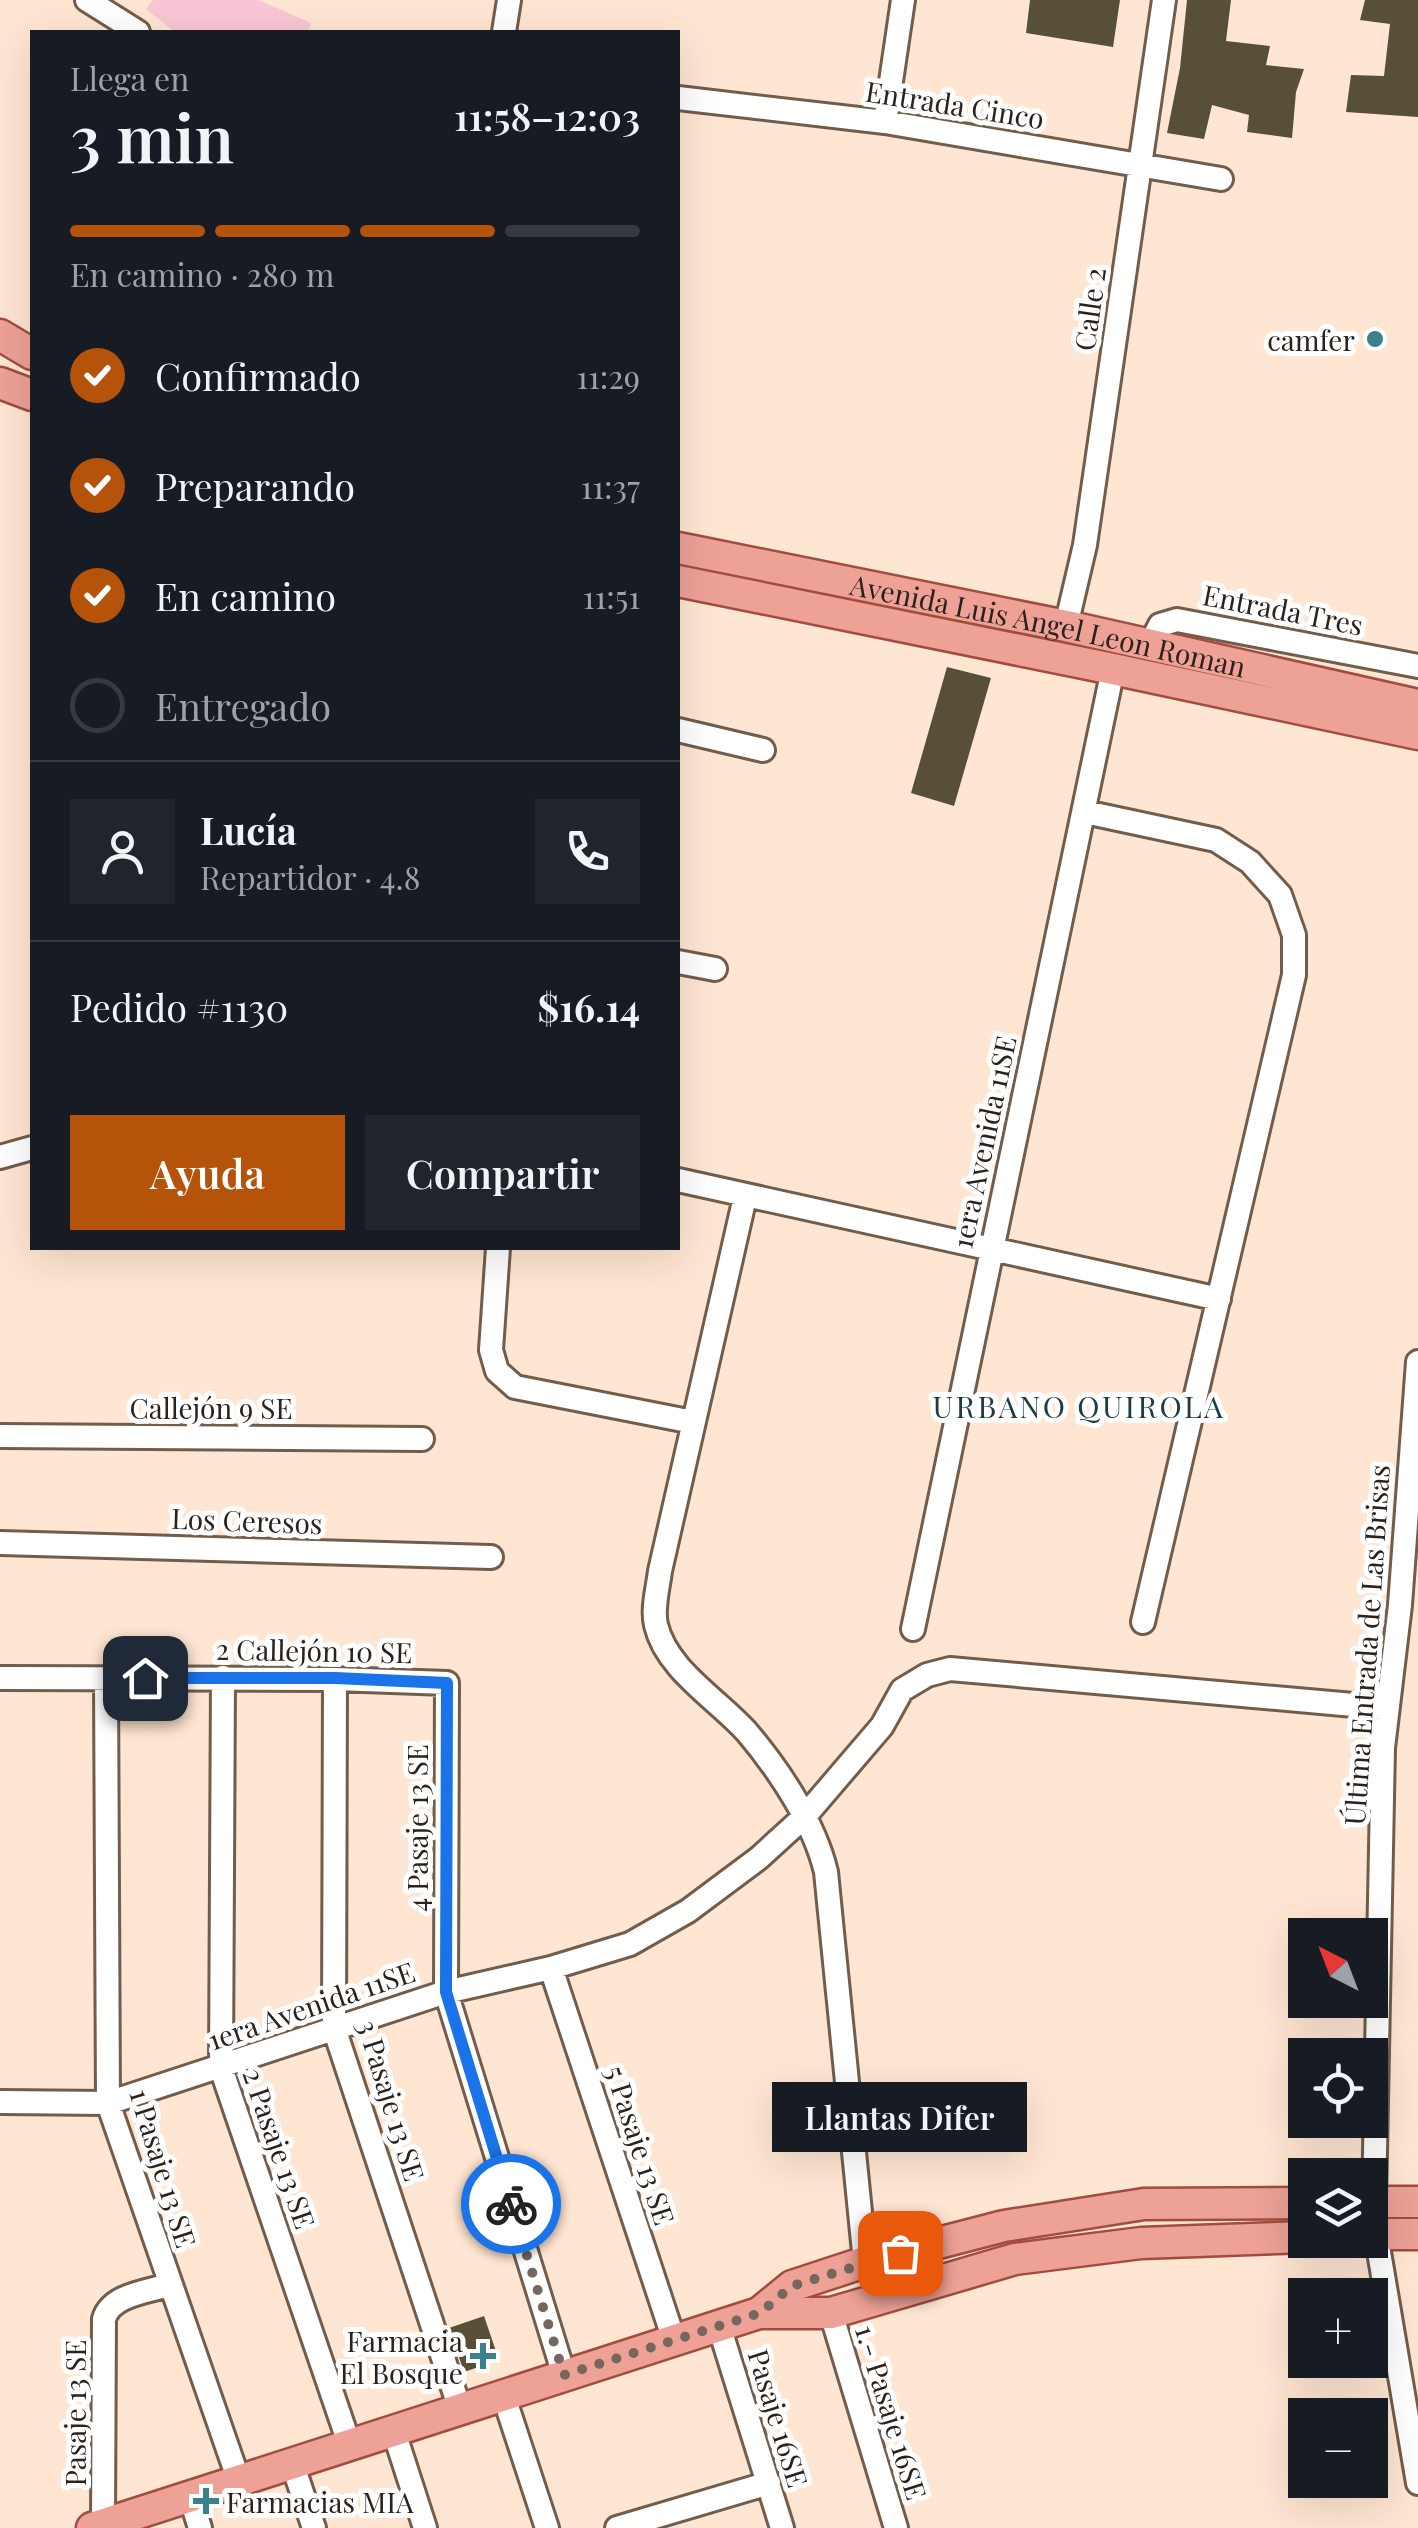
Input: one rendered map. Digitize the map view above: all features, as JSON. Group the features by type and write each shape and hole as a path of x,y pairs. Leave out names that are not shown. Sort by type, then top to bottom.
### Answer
{"main road":[{"path":"0,334 30,356"},
{"path":"0,350 30,357"},
{"path":"0,384 30,394"},
{"name":"Avenida Luis Angel Leon Roman","path":"680,548 1066,626 1418,705"},
{"name":"Avenida Luis Angel Leon Roman","path":"680,581 1114,668 1418,734"},
{"path":"1388,2202 1418,2202"},
{"path":"760,2313 792,2286 865,2262 1004,2226 1144,2204 1288,2203"},
{"path":"1388,2234 1418,2234"},
{"path":"98,2526 760,2313 831,2313 1015,2258 1141,2243 1288,2237"}],"street":[{"path":"88,0 117,9 136,30"},
{"path":"504,30 508,0"},
{"path":"886,122 903,0"},
{"name":"Calle 2","path":"1066,626 1085,545 1164,0"},
{"name":"Entrada Cinco","path":"680,98 886,122 1221,179"},
{"name":"Entrada Tres","path":"1149,646 1160,625 1177,620 1418,666"},
{"name":"1era Avenida 11SE","path":"913,1629 1114,668"},
{"path":"680,730 762,750"},
{"path":"1085,812 1216,840 1250,862 1280,895 1294,935 1294,976 1144,1622"},
{"path":"680,962 715,970"},
{"path":"0,1157 30,1149"},
{"path":"680,1180 1219,1300"},
{"path":"744,1196 660,1571 654,1622 662,1644 746,1732 805,1816 819,1844 826,1872 865,2262"},
{"path":"498,1250 490,1350 496,1371 514,1387 693,1422"},
{"name":"Última Entrada de Las Brisas","path":"1373,2158 1383,1748 1400,1605 1418,1362"},
{"name":"Callejón 9 SE","path":"0,1436 422,1439"},
{"name":"Los Ceresos","path":"0,1542 491,1558"},
{"name":"1era Avenida 11SE","path":"0,2102 108,2103 446,1992 552,1968 630,1944 688,1911 760,1858 805,1816 882,1726 902,1690 926,1674 950,1669 1388,1708"},
{"name":"2 Callejón 10 SE","path":"0,1678 335,1678 447,1683"},
{"name":"2 Pasaje 13 SE","path":"223,1678 221,2068 350,2446"},
{"name":"3 Pasaje 13 SE","path":"335,1678 334,2028 460,2409"},
{"name":"1 Pasaje 13 SE","path":"106,1679 108,2103 238,2481"},
{"name":"4 Pasaje 13 SE","path":"447,1683 446,1992 564,2375"},
{"name":"5 Pasaje 13 SE","path":"552,1968 674,2340"},
{"name":"Última Entrada de Las Brisas","path":"1377,2258 1418,2484"},
{"name":"Pasaje 13 SE","path":"98,2526 104,2319 114,2302 169,2286"},
{"name":"1.- Pasaje 16SE","path":"831,2313 896,2528"},
{"name":"Pasaje 16SE","path":"719,2326 782,2528"},
{"path":"503,2394 547,2528"},
{"path":"394,2432 426,2528"},
{"path":"293,2466 314,2528"},
{"path":"617,2528 669,2521 769,2483"},
{"path":"190,2496 200,2528"}],"shaded area":[{"path":"153,0 258,0 311,23 309,30 172,30 146,9"}],"building":[{"path":"1030,0 1120,0 1113,47 1026,33"},
{"path":"1187,0 1231,0 1226,41 1270,46 1266,65 1304,69 1296,92 1292,138 1247,132 1249,115 1212,105 1204,139 1167,133 1180,68"},
{"path":"1365,0 1418,0 1418,117 1346,112 1351,75 1384,76 1390,24 1360,20"},
{"path":"947,667 991,678 954,806 911,793"},
{"path":"484,2316 499,2360 464,2372 449,2328"}],"way so far":[{"path":"511,2204 564,2375 760,2313 792,2286 900,2253"}],"place":[{"name":"camfer","path":"1375,339"},
{"name":"Llantas Difer","path":"900,2253"},
{"name":"Farmacia El Bosque","path":"483,2356"},
{"name":"Farmacias MIA","path":"206,2501"}],"district":[{"name":"URBANO QUIROLA","path":"1079,1406"}],"route":[{"path":"145,1678 335,1678 447,1683 446,1992 511,2204"}]}
